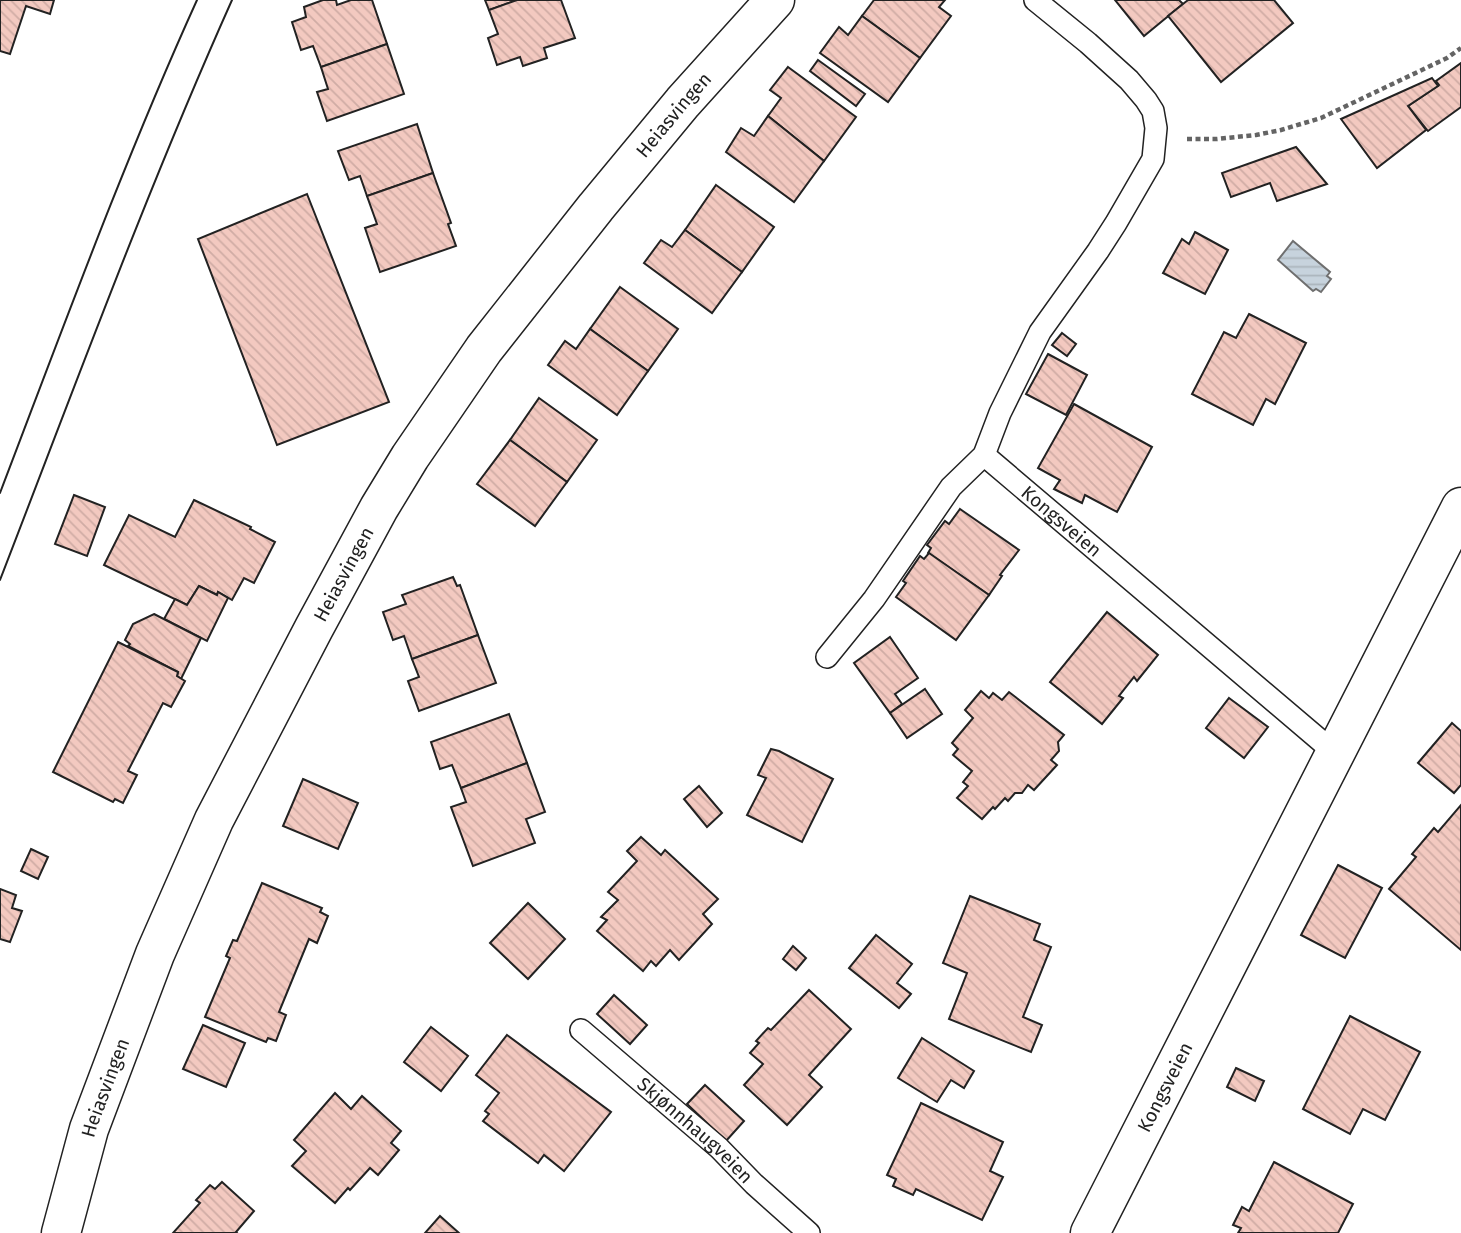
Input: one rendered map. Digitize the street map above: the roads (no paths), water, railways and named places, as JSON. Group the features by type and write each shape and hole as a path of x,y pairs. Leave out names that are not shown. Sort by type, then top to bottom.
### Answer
{"street":[{"name":"Heiasvingen","path":"61,1233 89,1129 155,954 214,820 379,508 410,457 484,349 683,102 775,0"},
{"name":"Kongsveien","path":"1090,1233 1461,507"}],"lane":[{"path":"827,657 874,598 951,487 984,455 1000,413 1040,332 1116,223 1153,159 1156,128 1153,111 1146,100 1129,80 1088,43 1035,0"},
{"name":"Kongsveien","path":"984,455 1335,753"},
{"name":"Skjønnhaugveien","path":"581,1030 719,1147 754,1184 809,1233"}],"tram line":[{"path":"0,493 119,183 197,0"},
{"path":"0,580 141,216 232,0"}]}
